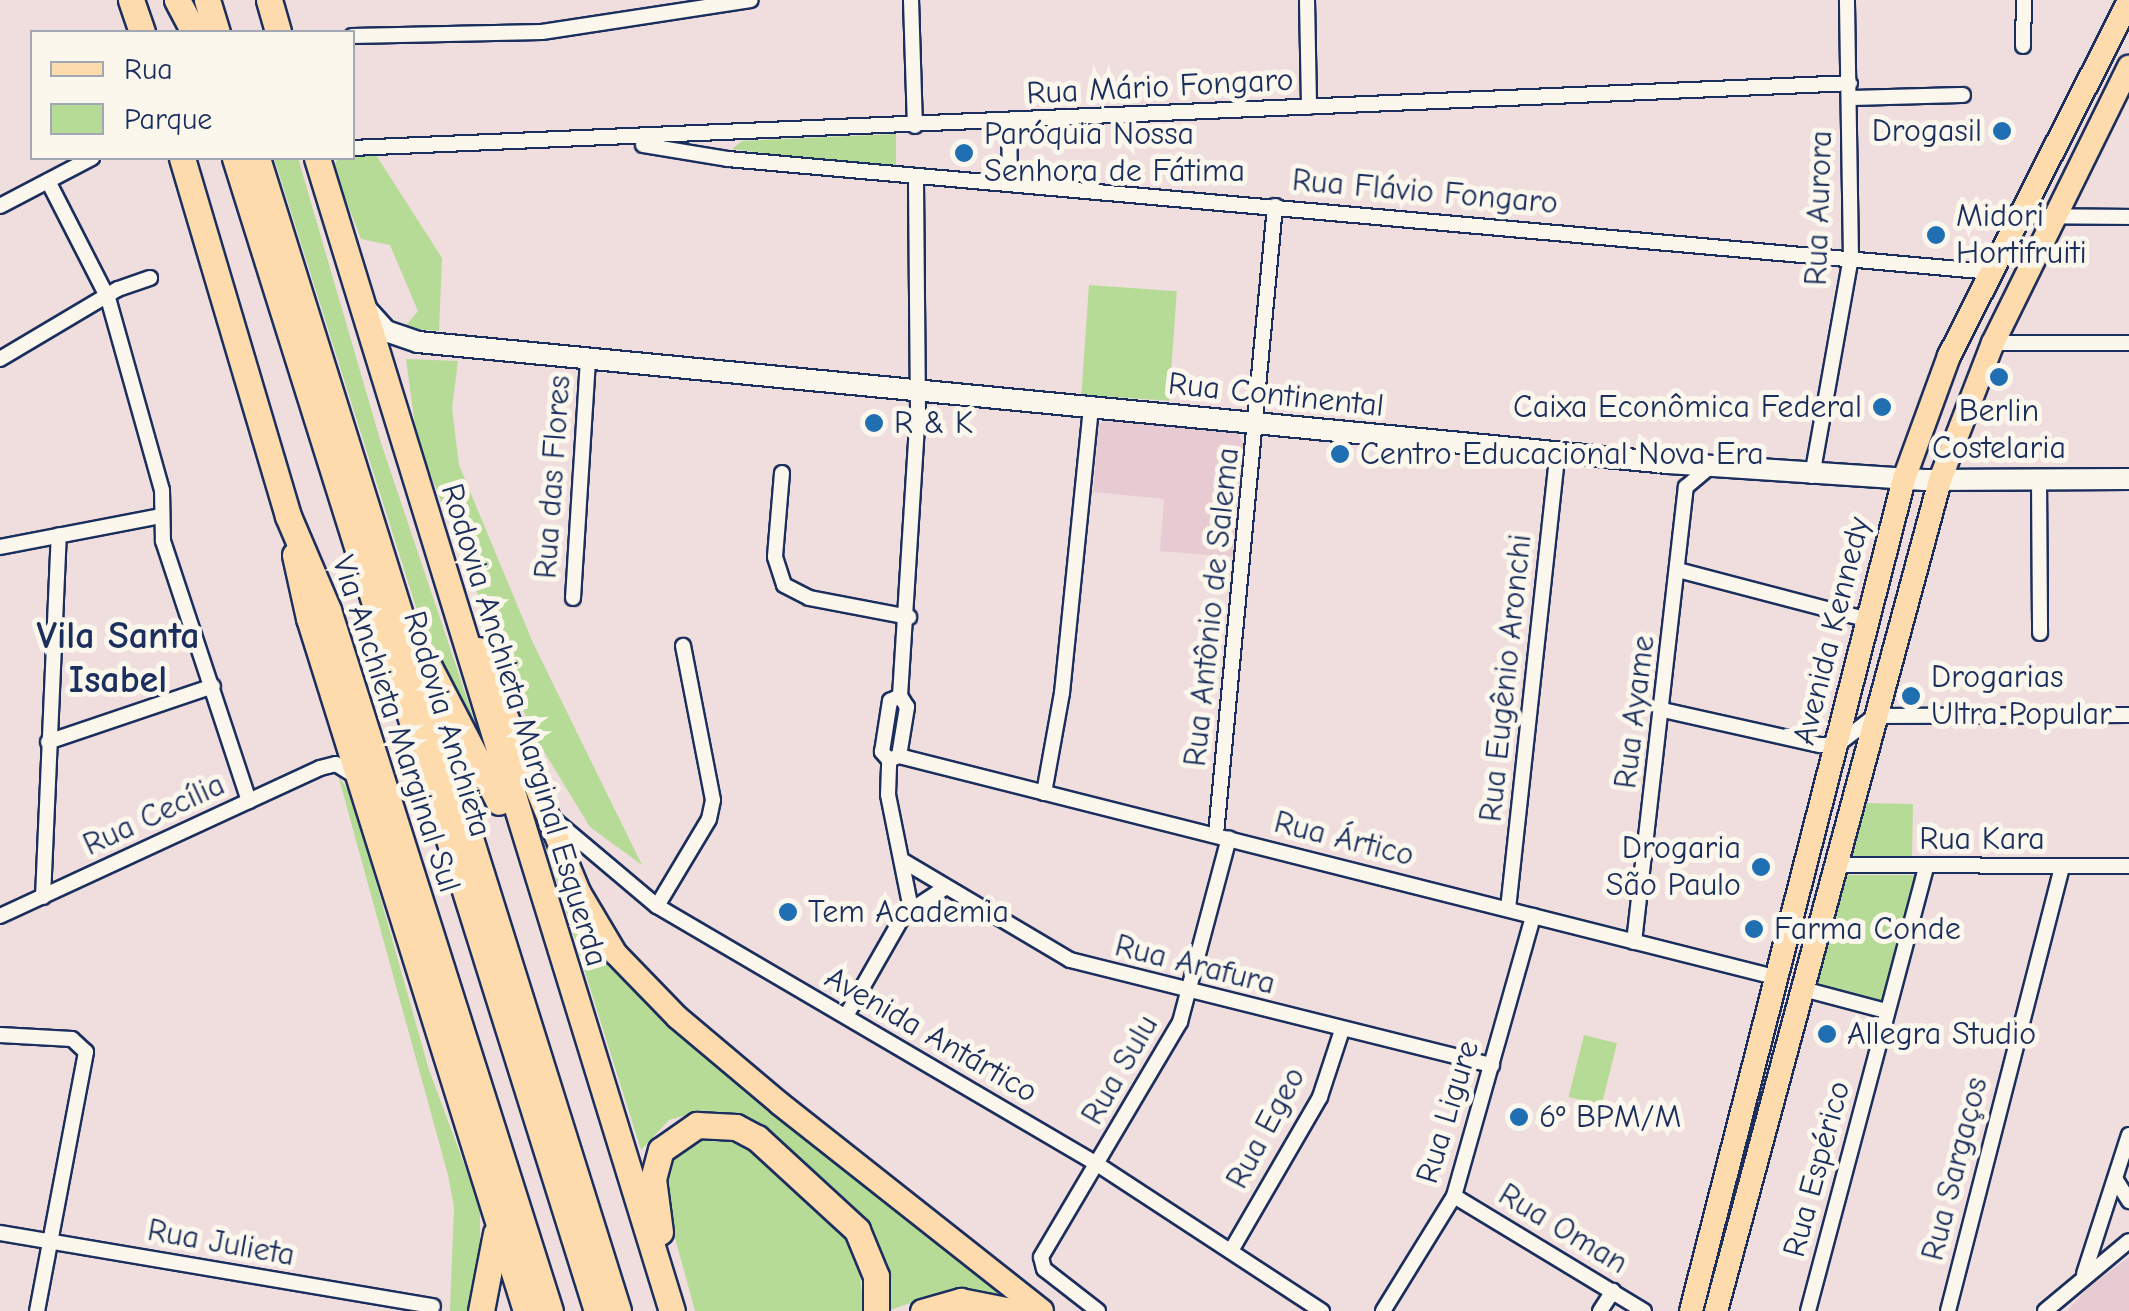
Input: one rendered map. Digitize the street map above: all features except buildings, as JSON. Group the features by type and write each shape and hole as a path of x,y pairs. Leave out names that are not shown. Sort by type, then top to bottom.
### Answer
{"highway":[{"path":"132,0 141,30"},
{"path":"177,0 193,30"},
{"path":"185,0 193,30"},
{"path":"207,0 217,30"},
{"path":"268,0 277,30"},
{"name":"Via Anchieta Marginal Sul","path":"183,160 288,516 328,610 550,1311"},
{"name":"Rodovia Anchieta","path":"235,160 597,1311"},
{"name":"Rodovia Anchieta","path":"258,160 618,1311"},
{"name":"Rodovia Anchieta Marginal Esquerda","path":"323,163 358,296 527,856 672,1311"},
{"path":"288,516 308,618 343,719 526,1311"},
{"path":"395,599 527,856"},
{"path":"672,1311 654,1167 680,1132 716,1122 757,1138 848,1218 873,1263 876,1311"},
{"path":"482,1311 498,1218"}],"main road":[{"name":"Avenida Kennedy","path":"1691,1311 1904,479 1940,378 2129,1"},
{"name":"Avenida Kennedy","path":"1716,1311 1940,480 1993,343 2129,67"},
{"path":"428,522 541,806 592,916 644,985 779,1103 1042,1311"},
{"path":"922,1311 961,1300 1017,1311"}],"street":[{"path":"355,36 552,31 751,0"},
{"path":"911,0 915,126"},
{"path":"1307,0 1309,107"},
{"name":"Rua Aurora","path":"1812,476 1852,258 1846,0"},
{"path":"2023,46 2024,0"},
{"name":"Rua Mário Fongaro","path":"355,148 617,140 1309,107 1850,90 1962,95"},
{"path":"1009,122 1010,182"},
{"path":"728,160 729,135"},
{"name":"Rua Flávio Fongaro","path":"617,140 728,160 1991,272"},
{"path":"0,206 88,160"},
{"path":"908,912 905,862 888,795 907,707 900,696 909,616 919,388 916,176"},
{"path":"48,181 108,298 162,490 163,541 250,800"},
{"name":"Rua Antônio de Salema","path":"1222,836 1276,206"},
{"path":"2020,216 2129,217"},
{"path":"0,359 150,278"},
{"name":"Rua Continental","path":"358,296 378,326 418,342 1812,476 2129,479"},
{"path":"395,416 394,354 418,342"},
{"path":"1993,343 2129,343"},
{"name":"Rua das Flores","path":"574,598 588,358"},
{"path":"1044,793 1062,693 1091,408"},
{"name":"Rua Eugênio Aronchi","path":"1508,909 1558,452"},
{"path":"1668,464 1686,487 1710,467"},
{"path":"782,474 775,557 784,585 809,598 909,616"},
{"path":"2040,480 2040,633"},
{"name":"Rua Ayame","path":"1634,942 1664,710 1686,487"},
{"path":"0,547 161,516"},
{"path":"43,897 59,535"},
{"path":"1678,570 1868,620"},
{"path":"656,906 713,800 682,646"},
{"path":"48,742 213,686"},
{"path":"1664,710 1837,744 1875,716 2129,715"},
{"path":"343,719 331,764 363,783"},
{"name":"Rua Ártico","path":"894,758 1222,836 1774,978"},
{"name":"Rua Cecília","path":"0,916 331,764"},
{"name":"Avenida Antártico","path":"541,806 656,906 1097,1164 1322,1311"},
{"name":"Rua Sulu","path":"1098,1311 1044,1269 1041,1257 1162,1056 1191,992 1222,836"},
{"name":"Rua Arafura","path":"905,862 1070,960 1492,1065"},
{"name":"Rua Kara","path":"1834,866 2129,866"},
{"name":"Rua Espérico","path":"1808,1311 1926,867"},
{"name":"Rua Sargaços","path":"1948,1311 2062,867"},
{"path":"846,1016 908,912 946,887"},
{"name":"Rua Ligure","path":"1383,1311 1454,1196 1533,916"},
{"path":"1803,989 1886,1011"},
{"name":"Rua Egeo","path":"1232,1249 1320,1097 1342,1030"},
{"path":"0,1035 72,1040 86,1057 37,1311"},
{"path":"2084,1274 2129,1135"},
{"path":"2116,1180 2129,1200"},
{"name":"Rua Oman","path":"1454,1196 1644,1311"},
{"name":"Rua Julieta","path":"0,1234 433,1306"},
{"path":"2045,1311 2084,1274 2129,1240"},
{"path":"1600,1311 1613,1290"},
{"name":"Avenida Antártico","path":"1305,1297 1337,1311"}],"shaded area":[{"path":"1106,421 1237,431 1244,445 1233,557 1160,551 1164,499 1093,492 1099,424"},
{"path":"2129,1257 2129,1311 2067,1311 2090,1286"}],"green space":[{"path":"896,134 896,170 732,149 742,141"},
{"path":"376,155 442,258 439,331 404,328 418,311 390,245 361,239 333,167 337,160"},
{"path":"275,160 299,160 381,443 482,743 422,626"},
{"path":"1089,285 1177,291 1169,401 1081,395"},
{"path":"406,359 458,361 452,408 459,465 533,643 642,865 590,827 532,732 417,440"},
{"path":"338,775 352,797 429,1070 480,1207 480,1269 467,1311 450,1311 454,1207 448,1175"},
{"path":"1862,803 1913,804 1912,857 1849,857"},
{"path":"536,816 583,922 643,1001 1002,1293 931,1296 887,1311 886,1268 855,1208 755,1125 697,1112 669,1120 641,1150"},
{"path":"1842,875 1916,875 1883,1001 1814,983"},
{"path":"1584,1035 1617,1043 1602,1105 1569,1097"},
{"path":"721,1135 746,1143 856,1244 864,1311 695,1311 660,1183 671,1148 684,1138"}],"place":[{"name":"Drogasil","path":"2002,131"},
{"name":"Paróquia Nossa Senhora de Fátima","path":"964,153"},
{"name":"Midori Hortifruiti","path":"1936,235"},
{"name":"Berlin Costelaria","path":"1999,377"},
{"name":"Caixa Econômica Federal","path":"1882,407"},
{"name":"R & K","path":"874,423"},
{"name":"Centro Educacional Nova Era","path":"1340,454"},
{"name":"Drogarias Ultra Popular","path":"1911,696"},
{"name":"Drogaria São Paulo","path":"1761,867"},
{"name":"Tem Academia","path":"788,912"},
{"name":"Farma Conde","path":"1754,929"},
{"name":"Allegra Studio","path":"1827,1034"},
{"name":"6º BPM/M","path":"1519,1117"}],"district":[{"name":"Vila Santa Isabel","path":"118,659"}]}
